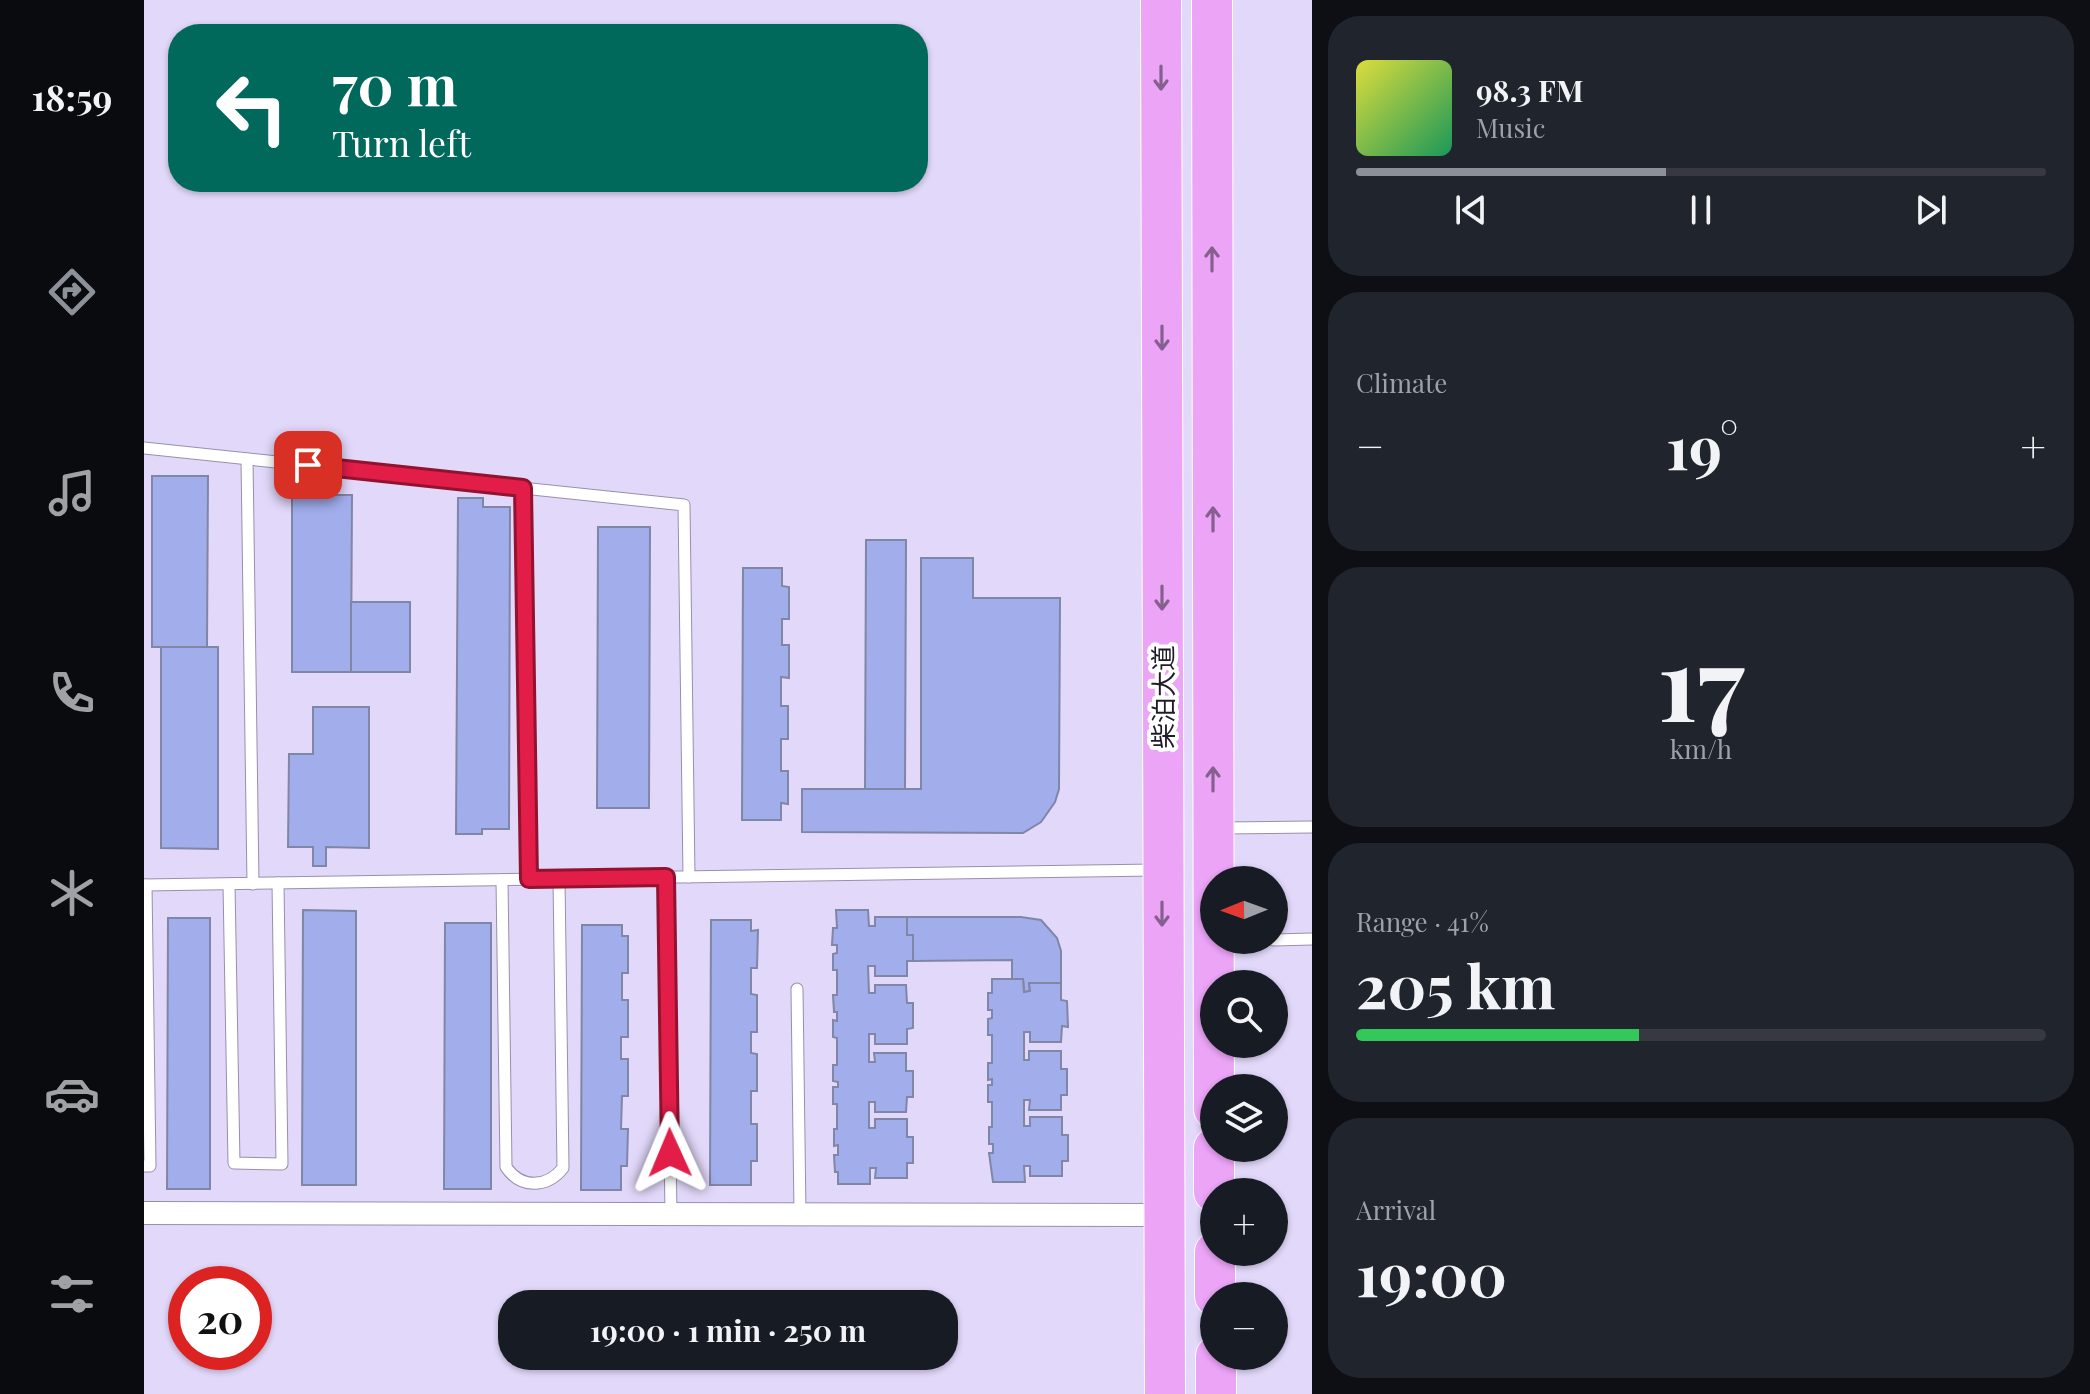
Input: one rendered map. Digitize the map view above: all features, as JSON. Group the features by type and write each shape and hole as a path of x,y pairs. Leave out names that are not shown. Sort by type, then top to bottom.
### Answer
{"highway":[{"name":"柴泊大道","path":"1161,0 1165,1394"},
{"name":"柴泊大道","path":"1212,0 1213,866"},
{"name":"柴泊大道","path":"1214,954 1214,1074"},
{"path":"1216,1370 1216,1394"}],"street":[{"path":"144,1213 1163,1215"}],"lane":[{"path":"144,448 684,505 689,877"},
{"path":"247,459 253,884"},
{"path":"523,488 529,879"},
{"path":"1213,828 1312,827"},
{"path":"144,1166 150,1166 145,885 1162,870"},
{"path":"666,877 671,1214"},
{"path":"502,880 506,1167 517,1179 536,1184 556,1177 563,1168 559,879"},
{"path":"229,884 234,1163 282,1164 278,883"},
{"path":"1288,940 1312,939"},
{"path":"797,989 800,1214"}],"building":[{"path":"152,476 208,476 207,647 152,647"},
{"path":"292,495 352,495 351,672 292,672"},
{"path":"458,498 483,498 483,507 510,507 509,829 482,829 482,834 456,834"},
{"path":"598,527 650,527 649,808 597,808"},
{"path":"866,540 906,540 905,789 865,789"},
{"path":"921,558 973,558 973,598 1060,598 1059,789 1055,802 1041,822 1023,833 802,832 802,789 921,789"},
{"path":"743,568 782,568 782,586 789,587 789,619 782,619 782,645 789,645 789,678 781,677 781,706 788,706 788,739 781,739 781,771 788,771 788,804 781,803 781,820 742,820"},
{"path":"351,602 410,602 410,672 351,672"},
{"path":"161,647 218,647 218,849 161,848"},
{"path":"313,707 369,707 369,848 326,847 326,866 313,866 313,847 288,847 289,754 313,754"},
{"path":"303,910 356,911 356,1185 302,1185"},
{"path":"836,910 868,910 869,926 875,926 875,917 907,917 907,935 913,935 913,961 907,961 907,976 875,976 875,966 868,966 869,993 875,993 875,985 906,985 907,1003 913,1003 913,1028 907,1029 907,1044 875,1044 875,1034 869,1034 869,1062 875,1062 874,1053 906,1053 906,1071 913,1071 913,1097 907,1097 906,1112 875,1112 875,1102 869,1102 869,1128 875,1128 875,1119 907,1119 907,1137 913,1137 913,1163 907,1163 907,1178 875,1178 876,1168 870,1168 870,1184 838,1184 834,1155 838,1155 838,1145 834,1146 837,1104 833,1104 833,1087 838,1087 838,1082 833,1081 833,1065 837,1065 833,1020 837,1021 837,1012 834,1012 833,995 837,995 837,970 833,970 833,954 837,953 837,945 832,945 833,928 837,928"},
{"path":"907,917 1021,917 1041,920 1057,938 1061,951 1061,983 1029,983 1030,991 1024,992 1023,979 1012,979 1012,960 913,961 913,935 907,935"},
{"path":"168,918 210,918 210,1189 167,1189"},
{"path":"711,920 751,920 751,931 758,930 757,968 751,968 751,994 757,995 757,1032 751,1032 751,1053 757,1054 757,1091 751,1091 751,1124 757,1124 757,1161 751,1161 751,1185 710,1185"},
{"path":"445,923 491,923 491,1189 444,1189"},
{"path":"582,925 622,925 622,936 628,936 628,973 622,973 622,1000 628,1000 628,1037 621,1037 621,1059 628,1059 628,1096 622,1096 621,1129 628,1129 627,1166 621,1166 621,1190 581,1190"},
{"path":"992,979 1023,979 1024,992 1030,991 1029,983 1061,983 1061,1000 1067,1001 1068,1027 1062,1026 1061,1042 1030,1042 1030,1032 1024,1032 1024,1060 1029,1060 1029,1051 1061,1051 1061,1069 1067,1069 1067,1095 1061,1095 1061,1110 1029,1110 1030,1100 1024,1100 1024,1126 1030,1126 1030,1117 1062,1117 1062,1135 1068,1135 1068,1161 1062,1161 1062,1176 1030,1176 1030,1166 1024,1166 1025,1182 993,1182 989,1153 993,1153 993,1144 989,1144 992,1102 988,1102 988,1085 992,1085 992,1079 988,1080 988,1063 992,1063 992,1035 988,1035 988,1019 992,1018 992,1010 988,1010 988,993 992,993"}],"route":[{"path":"308,465 523,488 529,879 666,877 670,1153"}]}
